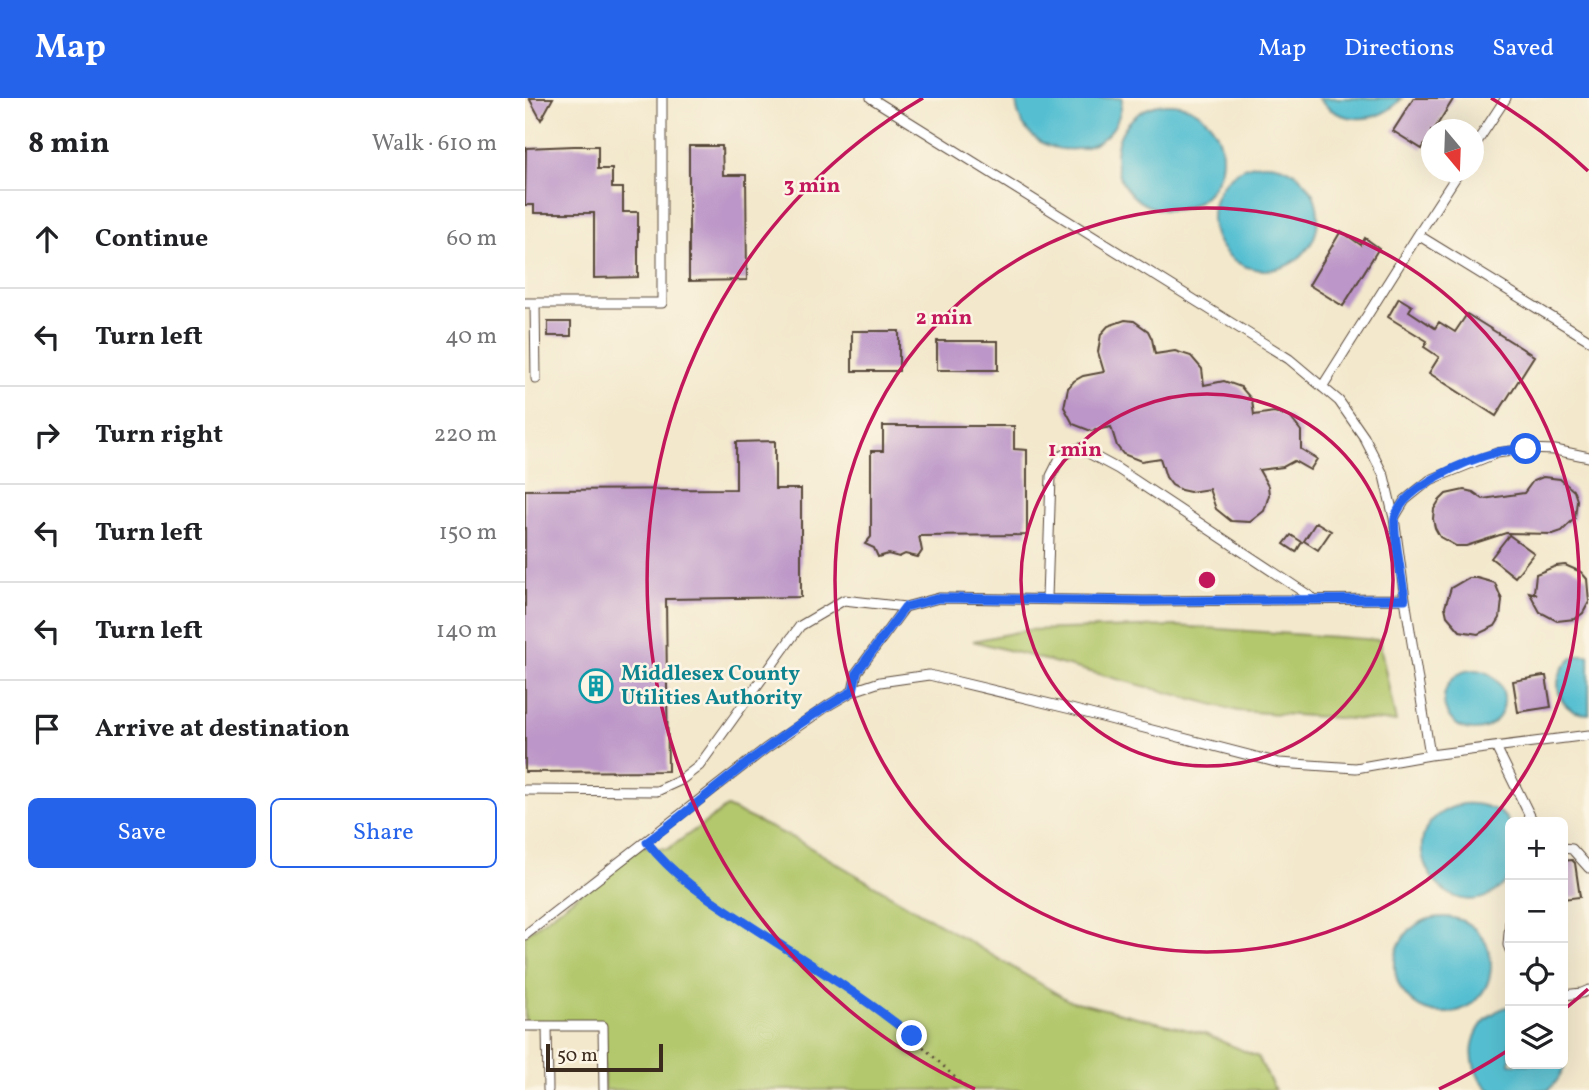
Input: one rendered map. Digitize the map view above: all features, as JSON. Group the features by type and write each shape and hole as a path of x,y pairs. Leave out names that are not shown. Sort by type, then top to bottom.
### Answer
{"lane":[{"path":"535,379 530,303 662,303 662,98"},
{"path":"871,98 1289,359 1339,401 1364,438 1384,476 1394,518 1430,755"},
{"path":"1484,131 1506,98"},
{"path":"1322,387 1452,182"},
{"path":"1418,234 1589,340"},
{"path":"1047,598 1051,476 1061,456 1079,447 1118,468 1313,598"},
{"path":"1394,518 1405,500 1430,480 1497,453 1526,449 1555,450 1589,457"},
{"path":"525,790 657,790 681,780 699,766 800,626 843,600 905,607 939,598 1145,601 1405,599"},
{"path":"853,691 857,672 905,607"},
{"path":"525,934 765,749 853,691 880,682 929,675 1279,763 1356,768 1430,755 1589,735"},
{"path":"1496,747 1531,817"},
{"path":"1568,849 1572,849 1589,868"},
{"path":"1568,994 1589,990"},
{"path":"525,1026 603,1026 604,1090"},
{"path":"547,1026 548,1090"}],"path":[{"path":"647,842 659,858 689,885 875,1006 912,1036 968,1090"}],"green space":[{"path":"1177,626 1379,640 1396,722 1238,711 973,641 1027,630"},
{"path":"727,807 797,840 1068,1000 1205,1034 1258,1057 1275,1090 604,1090 603,1027 525,1026 525,935 642,846 668,849"}],"water":[{"path":"1016,98 1122,98 1117,121 1105,137 1088,146 1069,149 1050,146 1033,136 1021,120"},
{"path":"1318,98 1402,98 1382,113 1360,118 1337,113"},
{"path":"1169,104 1189,108 1207,119 1218,137 1222,157 1218,177 1207,195 1189,206 1169,210 1149,206 1131,195 1120,177 1116,157 1120,137 1131,119 1149,108"},
{"path":"1265,164 1285,168 1303,179 1314,197 1318,217 1314,237 1303,255 1285,266 1265,270 1245,266 1227,255 1216,237 1212,217 1216,197 1227,179 1245,168"},
{"path":"1579,655 1589,655 1589,714 1568,707 1559,690 1562,670 1569,661"},
{"path":"1474,670 1491,675 1499,683 1504,700 1499,717 1491,725 1474,730 1457,725 1449,717 1444,700 1449,683 1457,675"},
{"path":"1463,804 1476,804 1497,811 1505,818 1505,881 1489,895 1467,900 1447,892 1431,877 1423,857 1424,836 1436,817"},
{"path":"1443,917 1461,921 1477,931 1487,947 1491,965 1487,983 1477,999 1461,1009 1443,1013 1425,1009 1409,999 1399,983 1395,965 1399,947 1409,931 1425,921"},
{"path":"1505,1008 1505,1069 1563,1069 1548,1090 1490,1090 1480,1079 1472,1054 1474,1042 1478,1030 1497,1011"}],"building":[{"path":"529,98 553,98 541,120"},
{"path":"1414,98 1454,98 1441,119 1421,119 1421,148 1393,131"},
{"path":"598,146 598,169 612,169 612,188 623,188 623,212 638,212 638,277 594,278 594,213 534,213 534,205 525,205 526,148"},
{"path":"689,146 722,146 723,175 746,175 747,280 689,281"},
{"path":"1341,231 1361,245 1365,238 1379,248 1343,306 1309,285"},
{"path":"1399,298 1412,306 1409,311 1435,328 1439,322 1455,332 1467,314 1534,356 1496,416 1429,373 1439,357 1424,347 1427,341 1388,317"},
{"path":"1125,320 1134,321 1148,331 1155,354 1175,351 1191,356 1202,369 1204,385 1224,381 1241,387 1252,400 1254,415 1274,412 1290,417 1301,431 1301,449 1317,459 1310,470 1294,461 1283,467 1259,470 1268,486 1269,495 1264,511 1250,522 1231,521 1216,509 1209,489 1190,492 1172,485 1166,477 1160,458 1141,461 1123,454 1117,446 1111,427 1091,431 1073,424 1064,407 1068,388 1083,376 1104,372 1098,352 1101,334 1108,326"},
{"path":"548,322 571,322 571,336 548,336"},
{"path":"852,331 899,331 899,371 852,371"},
{"path":"937,341 998,341 998,370 937,370"},
{"path":"883,426 1014,426 1014,449 1027,450 1027,535 919,536 922,551 918,557 888,554 878,557 874,548 865,544 871,537 871,451 883,451"},
{"name":"Middlesex County Utilities Authority","path":"775,441 775,489 801,489 801,597 666,599 668,771 525,772 525,490 736,489 736,442"},
{"path":"1543,477 1560,479 1574,491 1577,500 1575,518 1562,531 1553,534 1506,533 1466,546 1456,546 1440,537 1435,528 1434,509 1446,494 1464,490 1483,499 1524,493 1533,481"},
{"path":"1316,522 1331,531 1318,550 1304,541"},
{"path":"1291,535 1302,542 1296,552 1284,544"},
{"path":"1509,535 1534,553 1515,577 1491,558"},
{"path":"1565,565 1581,572 1587,579 1589,602 1583,613 1575,619 1557,621 1540,612 1529,592 1537,594 1534,592 1536,574"},
{"path":"1468,578 1495,583 1502,600 1500,618 1495,626 1478,634 1460,631 1447,616 1445,607 1451,588"},
{"path":"1546,676 1551,707 1518,712 1513,681"},
{"path":"1568,860 1575,863 1580,897 1568,898"}],"place":[{"name":"Middlesex County Utilities Authority","path":"596,686"}],"route":[{"path":"912,1036 875,1006 689,885 659,858 647,842 765,749 853,691 857,672 905,607 939,598 1145,601 1405,599 1394,518 1405,500 1430,480 1463,465 1497,453 1526,449"}]}
